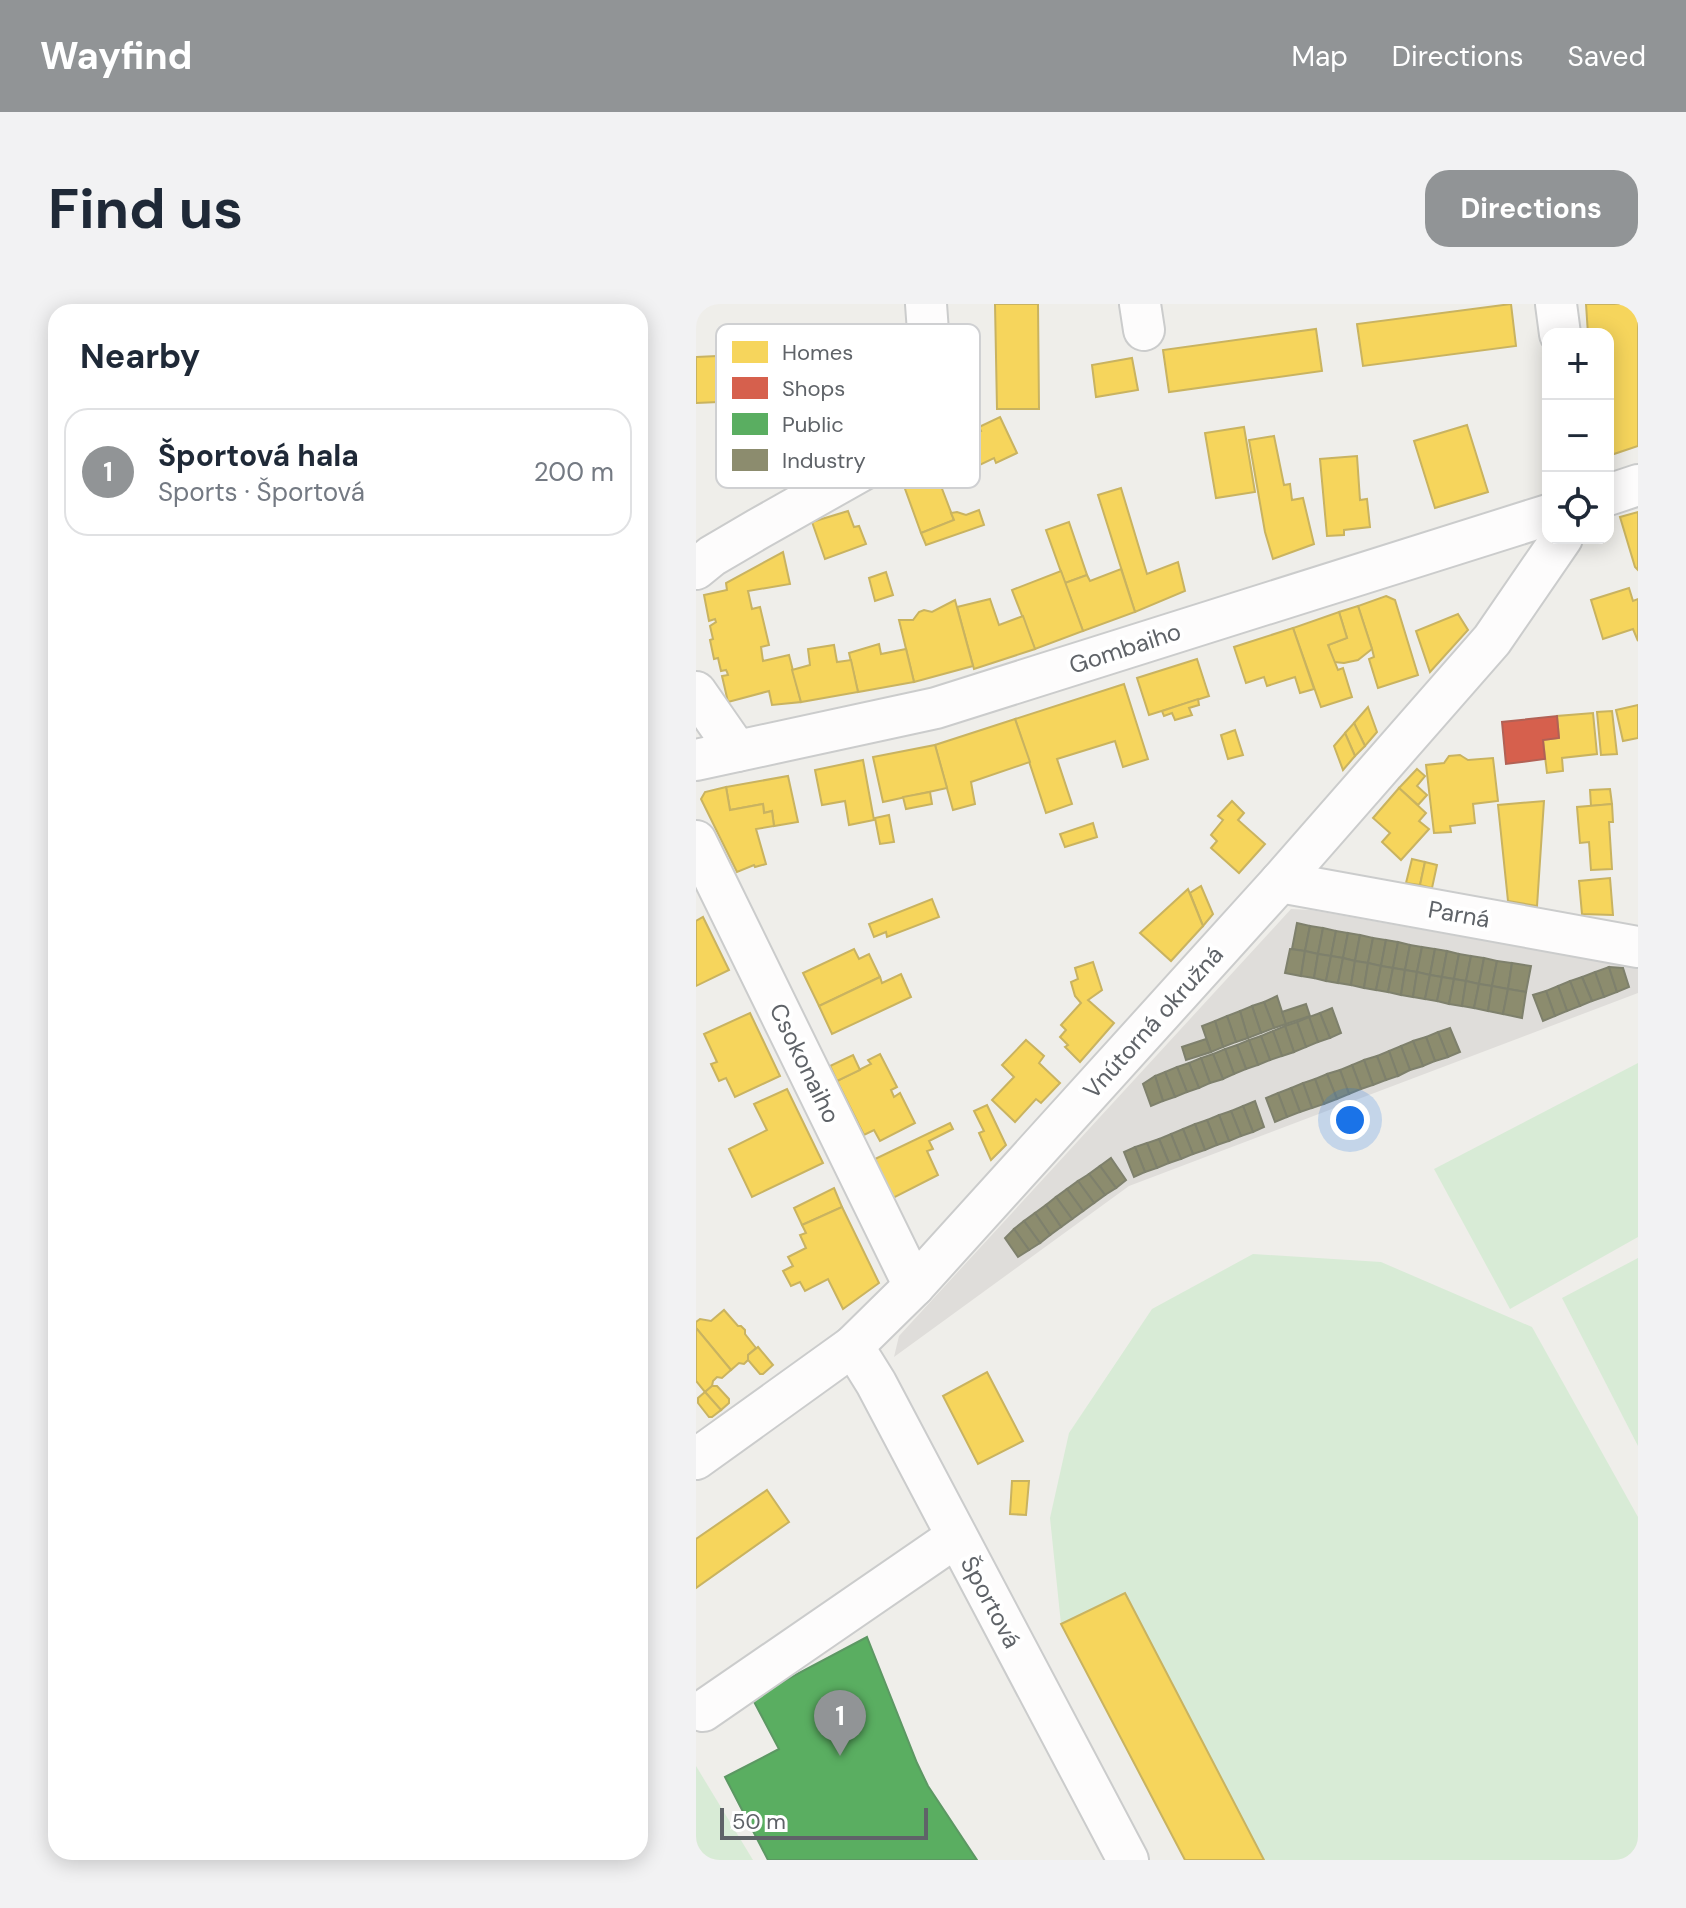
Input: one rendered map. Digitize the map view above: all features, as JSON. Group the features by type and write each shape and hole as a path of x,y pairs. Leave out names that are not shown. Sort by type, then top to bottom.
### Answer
{"street":[{"path":"926,304 927,324"},
{"path":"1556,304 1559,328"},
{"path":"1614,493 1638,485"},
{"path":"696,569 712,556 831,488"},
{"name":"Gombaiho","path":"696,760 936,708 1542,517"},
{"name":"Vnútorná okružná","path":"696,1459 853,1346 914,1286 1280,882 1492,640 1558,544"},
{"path":"696,692 737,751"},
{"name":"Csokonaiho","path":"696,841 914,1286"},
{"name":"Parná","path":"1280,882 1638,947"},
{"name":"Športová","path":"853,1346 871,1373 1128,1860"},
{"path":"703,1711 956,1537"}],"shaded area":[{"path":"1291,909 1638,968 1638,993 1129,1186 894,1357 899,1336"}],"green space":[{"path":"1638,1063 1638,1237 1510,1309 1434,1169"},
{"path":"1253,1254 1381,1262 1532,1327 1638,1517 1638,1860 1185,1860 1061,1624 1050,1518 1069,1433 1152,1309"},
{"path":"1638,1258 1638,1446 1562,1298"},
{"path":"696,1766 753,1860 696,1860"}],"building: Homes":[{"path":"995,304 1038,304 1039,409 997,409"},
{"path":"1511,304 1516,346 1363,366 1357,324"},
{"path":"1586,304 1638,304 1638,446 1614,454 1614,328 1588,328"},
{"path":"1316,329 1322,371 1169,392 1163,350"},
{"path":"716,356 716,402 696,403 696,357"},
{"path":"1132,358 1138,390 1096,397 1092,365"},
{"path":"1000,417 1017,453 996,463 994,458 980,465 980,427"},
{"path":"1467,425 1488,492 1435,508 1414,441"},
{"path":"1244,427 1255,492 1216,498 1205,433"},
{"path":"1274,436 1284,485 1290,484 1292,500 1303,498 1314,544 1273,559 1265,532 1249,440"},
{"path":"1357,456 1360,500 1367,499 1370,527 1344,530 1344,535 1327,536 1320,459"},
{"path":"905,488 942,488 954,520 921,533"},
{"path":"1121,488 1147,574 1178,562 1185,591 1135,612 1098,495"},
{"path":"979,510 984,525 926,545 921,533 954,520 951,513 966,515"},
{"path":"848,511 854,527 859,526 866,544 825,559 812,522"},
{"path":"1638,512 1638,570 1620,517"},
{"path":"1069,522 1087,575 1065,583 1046,530"},
{"path":"783,552 790,584 748,591 752,609 760,607 769,645 761,647 763,661 789,655 801,702 772,705 769,691 728,702 722,676 728,675 726,670 721,671 718,658 714,659 710,626 716,622 715,619 709,621 704,595 727,590 726,583"},
{"path":"1121,569 1135,612 1083,631 1065,583 1087,575 1090,581"},
{"path":"1061,571 1083,631 1035,649 1012,590"},
{"path":"886,572 893,595 875,601 869,578"},
{"path":"1629,588 1633,601 1638,599 1638,641 1633,629 1603,639 1591,600"},
{"path":"1386,596 1395,600 1418,675 1378,688 1369,659 1374,657 1358,606"},
{"path":"990,599 999,625 1023,616 1035,649 974,669 957,607"},
{"path":"955,600 973,666 914,682 899,620 913,620 919,612 932,612"},
{"path":"1358,606 1372,649 1358,660 1334,662 1328,645 1347,638 1339,612"},
{"path":"1339,612 1347,638 1328,645 1338,670 1343,668 1352,697 1321,707 1293,628"},
{"path":"1458,614 1468,630 1430,672 1416,631"},
{"path":"1293,628 1314,689 1300,693 1295,677 1267,686 1264,677 1246,683 1234,647"},
{"path":"879,644 881,654 906,649 914,682 858,692 849,653"},
{"path":"834,645 837,662 851,660 858,692 801,702 792,670 810,665 808,649"},
{"path":"1197,659 1209,696 1149,715 1137,678"},
{"path":"1124,684 1148,759 1123,767 1115,741 1057,759 1072,804 1046,813 1015,719"},
{"path":"1198,699 1199,705 1189,708 1192,715 1175,720 1172,713 1164,716 1162,711"},
{"path":"1638,705 1638,738 1623,741 1616,710"},
{"path":"1368,707 1377,732 1365,746 1354,723"},
{"path":"1612,711 1617,754 1601,755 1597,712"},
{"path":"1593,713 1597,754 1562,758 1563,771 1547,773 1543,740 1559,738 1557,716"},
{"path":"1015,719 1030,762 971,782 975,804 953,810 935,745"},
{"path":"1354,723 1365,746 1355,756 1345,733"},
{"path":"1235,730 1243,755 1228,759 1221,735"},
{"path":"1345,733 1355,756 1343,770 1334,746"},
{"path":"935,745 947,788 883,802 873,757"},
{"path":"1460,755 1468,760 1493,758 1498,801 1473,804 1475,823 1450,826 1451,832 1434,833 1426,765 1444,763 1449,756"},
{"path":"863,760 874,820 849,825 845,801 822,805 815,770"},
{"path":"1417,769 1425,776 1417,786 1427,795 1418,805 1399,788"},
{"path":"788,776 798,822 774,826 772,811 764,813 763,804 730,810 726,787"},
{"path":"726,787 730,810 763,804 764,813 772,811 774,826 756,829 766,864 737,872 701,799 705,792"},
{"path":"1399,788 1426,813 1419,821 1429,829 1401,860 1382,842 1390,833 1373,818"},
{"path":"1610,789 1612,804 1591,806 1590,790"},
{"path":"930,792 932,804 906,809 903,797"},
{"path":"1232,801 1244,813 1238,820 1265,844 1239,873 1211,848 1217,841 1211,835 1223,820 1218,816"},
{"path":"1544,801 1537,906 1508,901 1498,805"},
{"path":"1612,804 1613,822 1609,822 1612,869 1591,870 1589,842 1580,843 1577,807"},
{"path":"889,815 894,842 880,844 875,818"},
{"path":"1093,823 1097,837 1065,847 1060,834"},
{"path":"1412,859 1425,862 1420,885 1406,883"},
{"path":"1425,862 1437,865 1432,888 1420,885"},
{"path":"1610,878 1613,915 1582,914 1579,881"},
{"path":"1201,886 1213,914 1203,926 1190,893"},
{"path":"1188,889 1203,926 1171,961 1140,933"},
{"path":"932,899 939,917 887,937 886,932 874,937 869,924"},
{"path":"703,917 729,970 696,986 696,921"},
{"path":"854,949 859,959 869,954 880,977 819,1006 803,973"},
{"path":"1093,962 1102,990 1088,1000 1114,1023 1080,1062 1065,1047 1068,1045 1060,1037 1066,1030 1061,1025 1081,1003 1075,996 1071,982 1078,979 1075,968"},
{"path":"901,974 911,997 832,1034 819,1006 880,977 882,983"},
{"path":"750,1013 780,1076 735,1097 726,1078 719,1081 711,1064 717,1062 704,1034"},
{"path":"1026,1040 1044,1056 1039,1063 1060,1083 1041,1103 1036,1099 1015,1122 992,1100 1014,1077 1002,1065"},
{"path":"880,1054 897,1087 891,1090 894,1097 900,1093 915,1123 880,1141 874,1130 864,1135 837,1081 871,1064 868,1060"},
{"path":"853,1055 860,1070 837,1081 830,1066"},
{"path":"787,1089 823,1163 752,1197 729,1149 767,1130 754,1104"},
{"path":"987,1105 1006,1145 991,1160 979,1133 984,1131 974,1111"},
{"path":"950,1123 953,1129 929,1141 933,1149 927,1151 938,1175 893,1198 875,1159"},
{"path":"834,1188 842,1207 802,1225 794,1208"},
{"path":"842,1207 879,1283 843,1309 828,1279 805,1291 800,1282 791,1286 783,1271 793,1266 788,1257 806,1248 800,1235 806,1233 802,1225"},
{"path":"724,1310 745,1330 756,1348 744,1364 739,1363 731,1370 696,1328 696,1322 700,1319 711,1321"},
{"path":"696,1328 731,1370 722,1378 717,1377 705,1392 696,1381"},
{"path":"758,1347 773,1365 763,1374 748,1360 748,1355"},
{"path":"987,1372 1023,1441 978,1464 943,1396"},
{"path":"717,1386 729,1399 721,1410 705,1392"},
{"path":"705,1392 721,1410 712,1417 698,1403 698,1398"},
{"path":"1012,1481 1029,1481 1026,1515 1010,1514"},
{"path":"767,1490 789,1522 696,1588 696,1539"},
{"path":"1125,1593 1264,1860 1185,1860 1061,1624"}],"building: Shops":[{"path":"1557,716 1559,738 1543,740 1545,759 1506,764 1502,722"}],"building: Public":[{"path":"867,1637 928,1786 977,1860 768,1860 725,1777 779,1749 752,1698"}],"building: Industry":[{"path":"1297,923 1310,926 1305,951 1292,949"},
{"path":"1310,926 1323,928 1318,954 1305,951"},
{"path":"1323,928 1336,931 1331,956 1318,954"},
{"path":"1336,931 1348,933 1343,958 1331,956"},
{"path":"1348,933 1360,935 1355,961 1343,958"},
{"path":"1360,935 1373,938 1368,963 1355,961"},
{"path":"1373,938 1386,940 1381,966 1368,963"},
{"path":"1386,940 1398,942 1393,968 1381,966"},
{"path":"1398,942 1410,945 1405,970 1393,968"},
{"path":"1410,945 1422,947 1417,972 1405,970"},
{"path":"1422,947 1435,949 1430,975 1417,972"},
{"path":"1290,949 1305,951 1301,976 1285,973"},
{"path":"1435,949 1447,951 1442,977 1430,975"},
{"path":"1305,951 1318,954 1314,978 1301,976"},
{"path":"1447,951 1459,954 1454,979 1442,977"},
{"path":"1318,954 1331,956 1326,981 1314,978"},
{"path":"1459,954 1471,956 1466,981 1454,979"},
{"path":"1331,956 1343,958 1338,983 1326,981"},
{"path":"1471,956 1484,958 1479,984 1466,981"},
{"path":"1343,958 1355,961 1351,985 1338,983"},
{"path":"1484,958 1497,961 1492,986 1479,984"},
{"path":"1355,961 1368,963 1364,988 1351,985"},
{"path":"1497,961 1512,963 1508,989 1492,986"},
{"path":"1368,963 1381,966 1376,990 1364,988"},
{"path":"1512,963 1531,966 1526,992 1508,989"},
{"path":"1381,966 1393,968 1388,992 1376,990"},
{"path":"1609,967 1617,992 1604,997 1595,972"},
{"path":"1609,967 1623,968 1629,987 1617,992"},
{"path":"1393,968 1405,970 1401,995 1388,992"},
{"path":"1405,970 1417,972 1413,997 1401,995"},
{"path":"1417,972 1430,975 1425,999 1413,997"},
{"path":"1595,972 1604,997 1592,1001 1582,977"},
{"path":"1430,975 1442,977 1437,1001 1425,999"},
{"path":"1442,977 1454,979 1449,1004 1437,1001"},
{"path":"1582,977 1592,1001 1580,1006 1570,981"},
{"path":"1454,979 1466,981 1462,1006 1449,1004"},
{"path":"1466,981 1479,984 1474,1008 1462,1006"},
{"path":"1570,981 1580,1006 1567,1011 1558,986"},
{"path":"1479,984 1492,986 1488,1011 1474,1008"},
{"path":"1492,986 1508,989 1503,1014 1488,1011"},
{"path":"1558,986 1567,1011 1555,1016 1546,991"},
{"path":"1508,989 1526,992 1522,1018 1503,1014"},
{"path":"1546,991 1555,1016 1543,1021 1533,995"},
{"path":"1277,996 1286,1024 1274,1028 1264,1002"},
{"path":"1264,1002 1274,1028 1261,1033 1252,1006"},
{"path":"1306,1004 1310,1016 1286,1024 1282,1012"},
{"path":"1252,1006 1261,1033 1248,1038 1240,1011"},
{"path":"1332,1008 1341,1033 1330,1038 1320,1013"},
{"path":"1240,1011 1248,1038 1236,1042 1227,1016"},
{"path":"1320,1013 1330,1038 1318,1042 1309,1017"},
{"path":"1227,1016 1236,1042 1223,1047 1215,1021"},
{"path":"1309,1017 1318,1042 1306,1047 1297,1022"},
{"path":"1215,1021 1223,1047 1211,1052 1202,1026"},
{"path":"1297,1022 1306,1047 1294,1052 1285,1026"},
{"path":"1285,1026 1294,1052 1282,1056 1273,1031"},
{"path":"1450,1028 1460,1052 1448,1057 1438,1032"},
{"path":"1273,1031 1282,1056 1270,1060 1261,1036"},
{"path":"1438,1032 1448,1057 1435,1061 1426,1037"},
{"path":"1261,1036 1270,1060 1258,1065 1249,1040"},
{"path":"1426,1037 1435,1061 1423,1066 1413,1041"},
{"path":"1206,1039 1211,1052 1186,1060 1182,1047"},
{"path":"1249,1040 1258,1065 1246,1069 1237,1045"},
{"path":"1413,1041 1423,1066 1410,1070 1401,1046"},
{"path":"1237,1045 1246,1069 1234,1074 1225,1049"},
{"path":"1401,1046 1410,1070 1398,1076 1389,1051"},
{"path":"1225,1049 1234,1074 1223,1079 1213,1054"},
{"path":"1389,1051 1398,1076 1386,1080 1377,1056"},
{"path":"1213,1054 1223,1079 1210,1083 1201,1058"},
{"path":"1377,1056 1386,1080 1373,1085 1364,1060"},
{"path":"1201,1058 1210,1083 1199,1088 1189,1063"},
{"path":"1364,1060 1373,1085 1361,1089 1352,1065"},
{"path":"1189,1063 1199,1088 1187,1092 1177,1067"},
{"path":"1352,1065 1361,1089 1349,1094 1340,1070"},
{"path":"1177,1067 1187,1092 1175,1097 1165,1072"},
{"path":"1340,1070 1349,1094 1337,1099 1327,1074"},
{"path":"1165,1072 1175,1097 1163,1101 1155,1076"},
{"path":"1327,1074 1337,1099 1324,1104 1315,1079"},
{"path":"1155,1076 1163,1101 1151,1106 1143,1084"},
{"path":"1315,1079 1324,1104 1312,1108 1303,1083"},
{"path":"1303,1083 1312,1108 1300,1112 1291,1088"},
{"path":"1291,1088 1300,1112 1287,1117 1278,1093"},
{"path":"1278,1093 1287,1117 1275,1122 1266,1098"},
{"path":"1255,1101 1264,1127 1253,1132 1243,1106"},
{"path":"1243,1106 1253,1132 1241,1136 1231,1111"},
{"path":"1231,1111 1241,1136 1229,1141 1219,1115"},
{"path":"1219,1115 1229,1141 1217,1145 1207,1120"},
{"path":"1207,1120 1217,1145 1205,1150 1195,1124"},
{"path":"1195,1124 1205,1150 1193,1154 1183,1129"},
{"path":"1183,1129 1193,1154 1181,1159 1171,1134"},
{"path":"1171,1134 1181,1159 1169,1163 1159,1139"},
{"path":"1159,1139 1169,1163 1157,1168 1147,1143"},
{"path":"1147,1143 1157,1168 1145,1172 1135,1147"},
{"path":"1135,1147 1145,1172 1134,1177 1124,1152"},
{"path":"1111,1158 1126,1180 1116,1188 1100,1166"},
{"path":"1100,1166 1116,1188 1105,1195 1089,1174"},
{"path":"1089,1174 1105,1195 1094,1203 1078,1181"},
{"path":"1078,1181 1094,1203 1083,1211 1067,1189"},
{"path":"1067,1189 1083,1211 1072,1219 1056,1197"},
{"path":"1056,1197 1072,1219 1061,1227 1046,1205"},
{"path":"1046,1205 1061,1227 1050,1235 1035,1213"},
{"path":"1035,1213 1050,1235 1040,1243 1024,1221"},
{"path":"1024,1221 1040,1243 1029,1250 1014,1229"},
{"path":"1014,1229 1029,1250 1018,1257 1005,1238"}],"place":[{"name":"Športová hala","path":"840,1756"}]}
